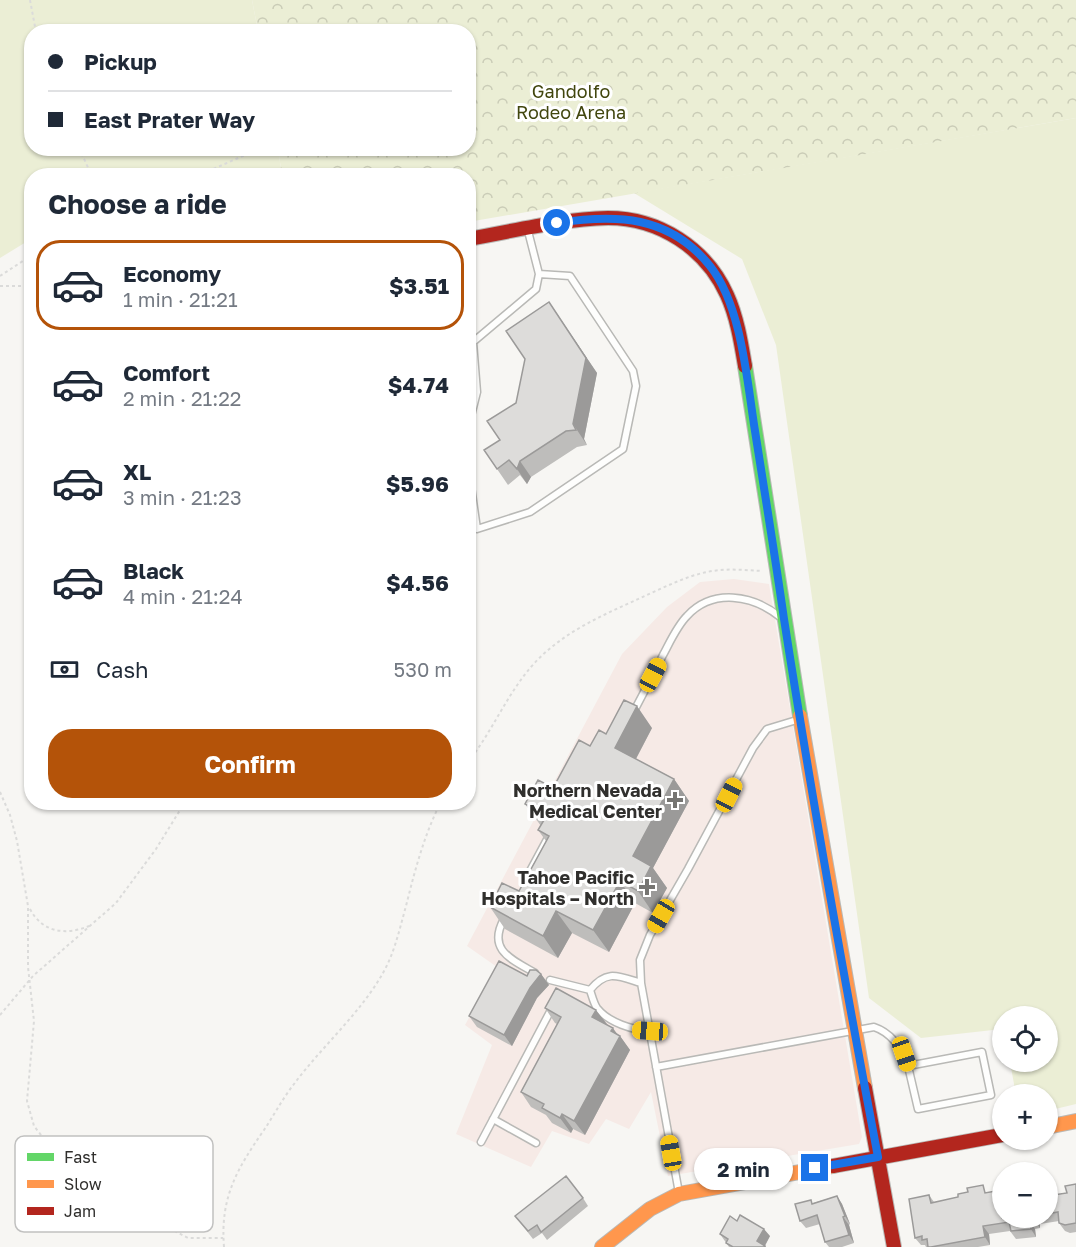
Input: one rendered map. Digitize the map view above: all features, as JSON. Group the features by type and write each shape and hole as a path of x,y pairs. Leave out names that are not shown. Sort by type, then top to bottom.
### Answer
{"street":[{"path":"476,238 596,218 618,217 641,221 681,239 710,266 729,300 736,323 801,719 894,1247"},
{"path":"1058,1125 1076,1121"},
{"path":"602,1247 650,1209 680,1194 992,1137"}],"lane":[{"path":"476,339 536,289 539,273 527,229"},
{"path":"476,522 477,529 530,512 623,449 636,386 633,371 570,276 539,273"},
{"path":"476,382 476,396"},
{"path":"629,719 672,638 696,607 727,596 746,598 766,606 785,621"},
{"path":"680,1194 641,982 640,960 650,935 753,748 766,729 801,719"},
{"path":"525,879 551,831"},
{"path":"510,908 500,927 498,937 500,946 511,959 541,976"},
{"path":"590,990 598,980 613,974 641,982"},
{"path":"550,980 563,986 590,990"},
{"path":"590,990 597,1008 610,1018 634,1030 650,1031"},
{"path":"481,1142 558,997"},
{"path":"656,1067 874,1027 884,1030 904,1054 918,1108 991,1095 982,1052 908,1066"},
{"path":"493,1119 536,1143"}],"path":[{"path":"30,0 34,24"},
{"path":"216,168 245,156"},
{"path":"0,276 24,260"},
{"path":"0,286 24,286"},
{"path":"476,750 526,673 544,653 571,633 612,611 696,575 727,570 777,573"},
{"path":"0,792 10,815 17,841 28,906 29,980 34,1035 27,1101 34,1126 42,1136"},
{"path":"0,1015 29,980 116,903 132,884 180,810"},
{"path":"224,1247 223,1223 236,1173 293,1085 367,997 387,966 426,835 437,810"},
{"path":"28,906 35,919 51,929 71,931 94,923"},
{"path":"177,1232 188,1238 223,1238"}],"shaded area":[{"name":"Northern Nevada Medical Center","path":"734,579 769,584 862,1137 859,1144 668,1176 651,1092 629,1129 606,1119 589,1144 552,1131 531,1167 456,1134 492,1045 465,1025 497,967 467,946 622,654 667,607 700,582"}],"green space":[{"path":"0,0 252,0 257,24 24,24 24,156 279,156 281,168 24,168 24,243 0,258"},
{"name":"Gandolfo Rodeo Arena","path":"252,0 1076,0 1076,118 476,221 476,168 281,168 279,156 476,156 476,24 257,24"},
{"path":"1076,118 1076,1104 1058,1108 1058,1084 1014,1084 1012,1072 1058,1072 1058,1006 992,1006 992,1030 921,1038 869,998 776,345 742,259 634,193"}],"building":[{"path":"549,302 586,358 573,424 576,430 566,431 520,461 517,469 509,460 497,469 484,450 500,440 487,421 516,403 525,359 506,331"},
{"name":"Northern Nevada Medical Center","path":"624,700 637,706 615,748 674,779 633,856 651,866 638,891 620,881 593,930 556,911 543,936 490,907 502,883 519,891 549,836 538,830 547,815 540,812 540,806 535,804 531,807 525,804 538,780 544,783 547,789 553,788 579,740 590,746 599,730 606,734"},
{"path":"499,961 527,976 530,970 536,970 541,974 530,988 504,1035 469,1016"},
{"path":"556,988 596,1010 592,1017 613,1028 611,1031 620,1036 574,1121 562,1114 560,1118 542,1108 544,1104 521,1092 561,1017 545,1008"},
{"path":"566,1176 583,1198 541,1232 537,1225 528,1231 515,1216"},
{"path":"1076,1184 1076,1223 1065,1225 1059,1223 1058,1194 1067,1193 1065,1186"},
{"path":"983,1185 985,1193 992,1192 992,1225 983,1226 985,1237 931,1247 928,1247 927,1239 922,1240 922,1236 915,1238 909,1199 929,1195 931,1203 958,1197 958,1194 968,1192 967,1188"},
{"path":"837,1196 849,1235 825,1242 817,1215 800,1221 795,1204 811,1200 812,1204"},
{"path":"740,1215 764,1229 757,1241 765,1247 733,1247 726,1243 728,1239 720,1234 730,1216 737,1221"},
{"path":"1010,1228 1031,1229 1011,1231"}],"traffic: fast":[{"path":"745,366 800,716"}],"traffic: slow":[{"path":"800,716 865,1088"},
{"path":"1058,1125 1076,1121"},
{"path":"602,1247 650,1209 679,1194 833,1166"}],"traffic: jam":[{"path":"476,238 555,223 608,218 627,219 663,230 694,250 718,278 733,312 745,366"},
{"path":"865,1088 894,1247"},
{"path":"833,1166 992,1137"}],"place":[{"name":"Northern Nevada Medical Center","path":"675,800"},
{"name":"Tahoe Pacific Hospitals – North","path":"647,887"}],"route":[{"path":"557,223 618,217 641,221 663,229 681,239 710,266 721,282 733,311 741,346 801,719 878,1157 815,1168"}]}
